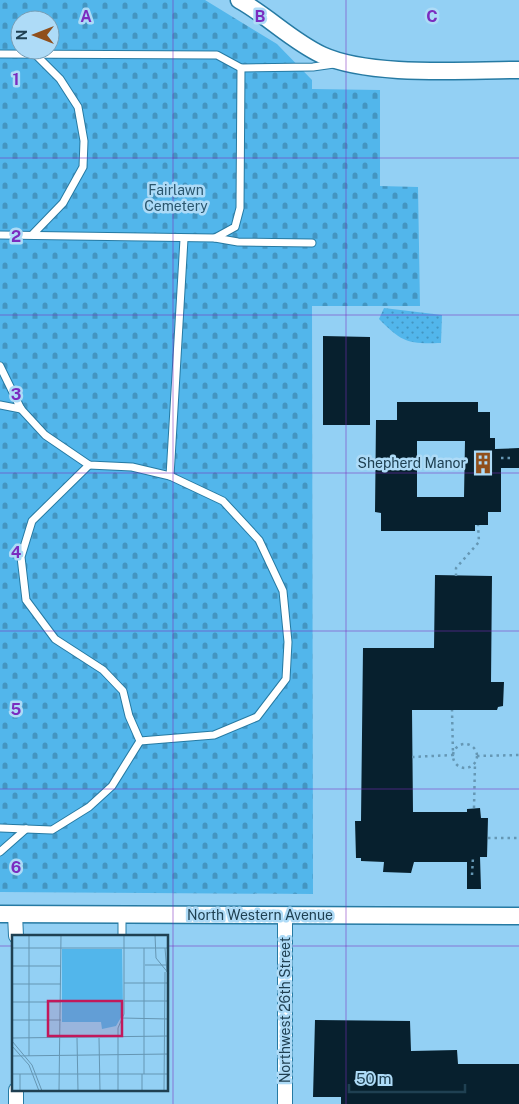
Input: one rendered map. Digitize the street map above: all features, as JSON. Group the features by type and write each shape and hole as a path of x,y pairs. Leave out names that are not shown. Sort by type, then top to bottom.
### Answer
{"street":[{"path":"247,2 309,48 344,62 397,69 519,70"},
{"path":"8,914 16,935"},
{"name":"North Western Avenue","path":"8,914 519,916"},
{"name":"Northwest 26th Street","path":"285,915 285,1104"}],"lane":[{"path":"60,54 218,55 241,68 313,67 344,62"},
{"path":"33,234 63,203 83,168 84,142 78,107 60,79 40,60"},
{"path":"215,238 235,227 240,208 241,68"},
{"path":"0,235 215,238 238,242 312,243"},
{"path":"170,476 184,239"},
{"path":"0,366 21,409 45,435 89,465 132,467 170,476 223,501 259,540 283,591 288,642 286,679 257,717 214,735 140,741"},
{"path":"0,405 21,409"},
{"path":"89,465 32,521 21,557 26,600 55,639 103,670 124,691 129,716 140,741"},
{"path":"0,828 52,830 89,807 112,786 140,741"},
{"path":"0,852 26,829"},
{"path":"122,914 122,935"}],"path":[{"path":"501,458 514,458"},
{"path":"456,576 456,568 479,542 478,525"},
{"path":"452,710 453,755 455,763 461,768 468,769 475,763"},
{"path":"453,755 458,746 466,744 474,748 477,756 475,763 474,808"},
{"path":"412,757 453,755"},
{"path":"477,756 519,755"},
{"path":"488,838 519,838"},
{"path":"472,875 473,857"}],"green space":[{"name":"Fairlawn Cemetery","path":"0,0 205,0 277,44 312,80 312,89 380,90 380,186 418,187 420,306 312,306 313,894 0,892"},
{"path":"384,308 442,315 441,343 413,342 400,337 379,319"}],"building":[{"path":"323,336 370,337 370,425 323,425"},
{"name":"Shepherd Manor","path":"397,402 478,402 478,412 490,412 490,438 495,438 495,449 519,448 519,468 501,468 501,512 488,512 488,525 475,525 475,531 381,531 381,513 375,512 376,420 397,420","holes":["417,441 465,441 464,497 417,497"]},
{"path":"435,575 492,576 491,682 504,682 503,706 498,707 497,710 412,710 413,812 467,812 467,809 480,808 481,818 488,818 487,857 480,857 481,889 467,889 467,862 414,862 411,873 383,872 384,862 361,861 361,858 356,858 355,821 361,821 363,648 434,648"},
{"path":"315,1020 410,1021 411,1051 457,1050 458,1064 519,1064 519,1104 341,1104 341,1097 313,1097"}],"place":[{"name":"Shepherd Manor","path":"483,463"}]}
